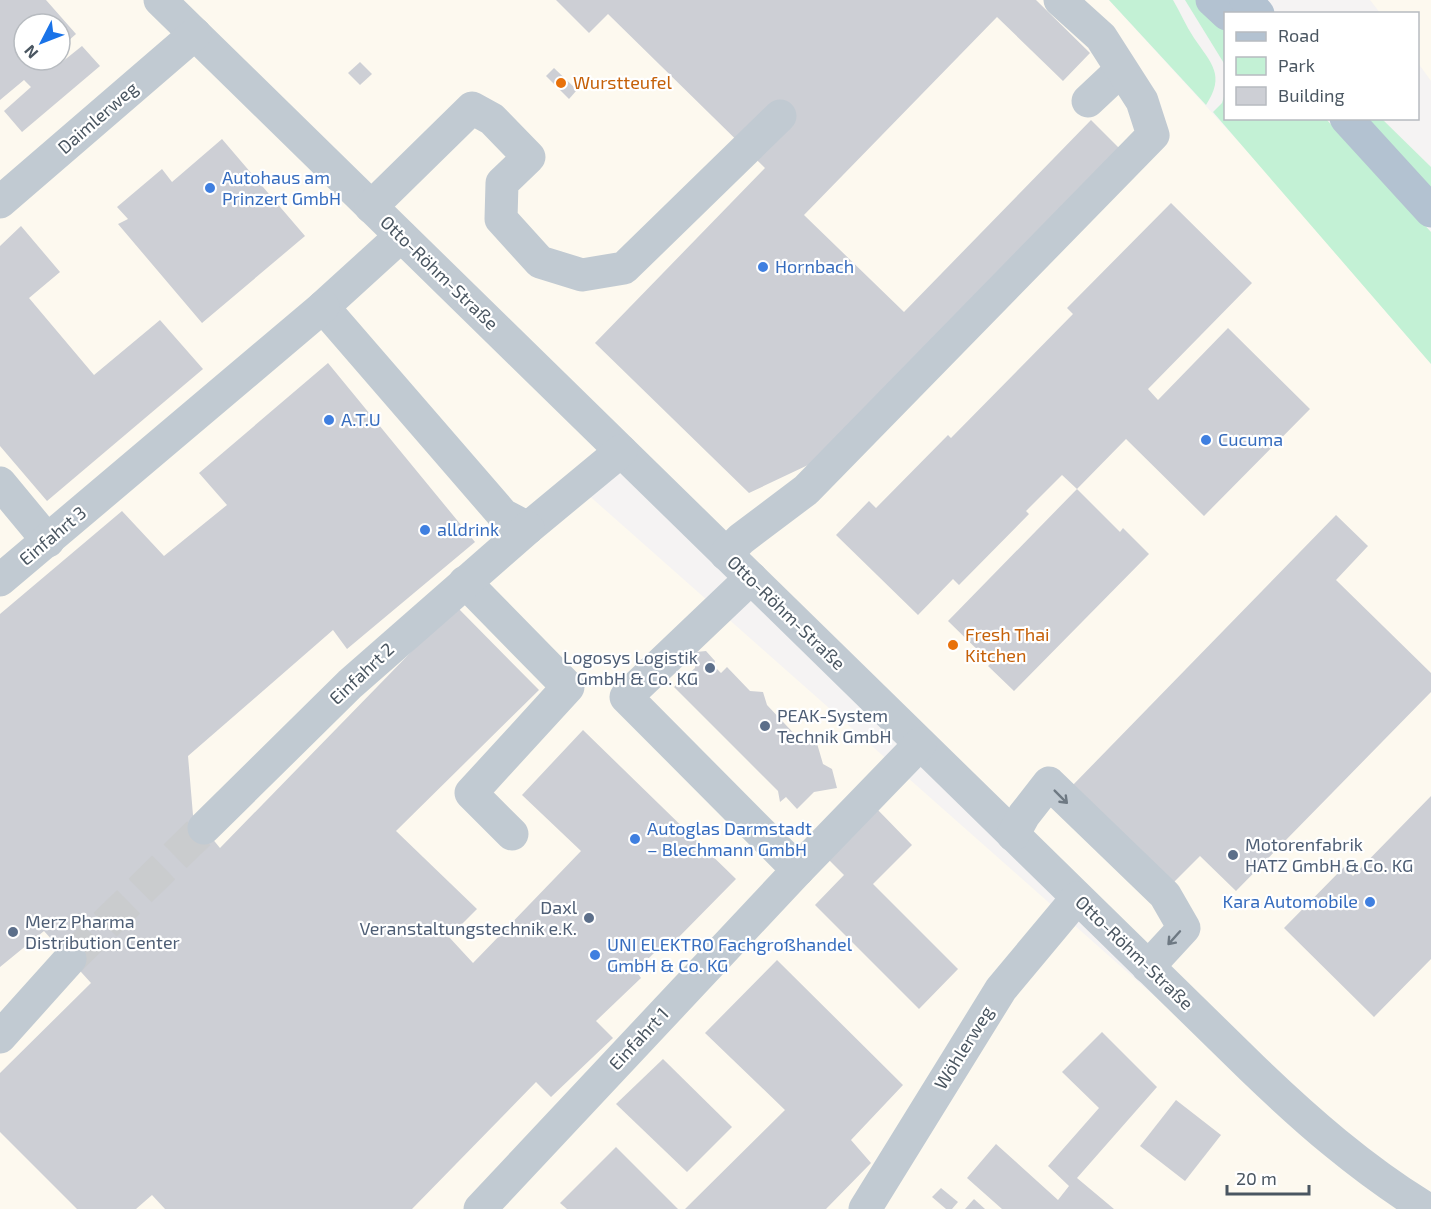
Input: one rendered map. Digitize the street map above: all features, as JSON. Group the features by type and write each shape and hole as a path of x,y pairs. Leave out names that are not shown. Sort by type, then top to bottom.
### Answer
{"main road":[{"path":"1212,0 1225,12"},
{"path":"1246,0 1256,12"},
{"path":"1348,120 1431,211"}],"street":[{"name":"Otto-Röhm-Straße","path":"160,0 1297,1111 1378,1178 1427,1209"},
{"path":"726,554 741,539 806,490 1153,135 1142,101 1101,37 1060,0"},
{"name":"Daimlerweg","path":"0,201 195,34"},
{"path":"1088,101 1121,70"},
{"path":"371,207 472,108 492,119 529,157 502,183 501,219 540,262 582,275 624,268 780,116"},
{"name":"Einfahrt 3","path":"0,580 106,493 323,307 401,236"},
{"path":"323,307 503,515 528,528"},
{"name":"Einfahrt 2","path":"204,828 350,684 465,582 621,451"},
{"path":"0,483 48,540"},
{"path":"751,578 626,697 798,870"},
{"path":"465,582 568,687 471,794 512,834"},
{"name":"Einfahrt 1","path":"480,1209 798,870 920,744"},
{"path":"1013,835 1024,815 1049,783 1165,895 1184,928 1148,967"},
{"name":"Wöhlerweg","path":"865,1209 1001,989 1077,898"},
{"path":"0,1037 70,959"}],"shaded area":[{"path":"0,0 1109,0 1258,163 1431,364 1431,1209 0,1209","holes":["600,449 1300,1125 568,477"]},
{"path":"1370,0 1431,0 1431,81 1419,64 1419,12 1379,12"}],"green space":[{"path":"1109,0 1173,0 1214,70 1215,85 1206,105"},
{"path":"1185,0 1200,0 1224,24 1224,63"},
{"path":"1224,96 1224,120 1327,120 1431,232 1431,364 1213,112 1222,103"},
{"path":"1367,120 1383,120 1431,167 1431,189"}],"building":[{"path":"0,0 46,0 57,12 12,12 12,72 72,72 72,54 82,46 100,66 22,132 4,111 31,87 24,80 0,100"},
{"name":"Hornbach","path":"556,0 1036,0 1090,53 1063,81 997,17 804,215 904,312 1091,120 1123,152 825,457 749,493 595,343 765,168 608,14 589,33"},
{"path":"360,62 372,74 360,85 348,73"},
{"path":"554,68 577,90 569,99 546,76"},
{"path":"222,139 305,236 202,323 118,224 128,219 117,207 162,169 172,182"},
{"path":"1171,203 1252,283 1148,389 1158,400 1228,328 1310,409 1204,516 1126,439 1077,489 1062,475 1026,511 1029,514 959,585 953,579 918,615 836,535 869,501 876,508 948,435 951,438 1073,314 1067,308"},
{"path":"21,226 60,272 29,298 94,375 160,320 203,369 47,501 0,446 0,246"},
{"path":"328,363 475,542 347,649 333,630 188,756 193,815 220,848 456,606 539,690 396,831 477,909 449,937 473,963 581,851 522,795 583,730 736,879 672,944 667,940 636,971 641,978 596,1021 613,1038 551,1097 536,1082 412,1209 165,1209 152,1195 136,1209 77,1209 0,1132 0,1073 91,983 44,931 0,967 0,614 122,511 164,556 227,505 199,473"},
{"path":"1077,489 1120,532 1123,528 1149,554 1014,691 988,666 991,663 948,621"},
{"path":"1336,515 1368,546 1336,580 1431,673 1431,692 1236,891 1200,856 1172,884 1071,787"},
{"path":"706,651 715,661 714,666 721,673 727,667 750,691 763,692 767,705 801,741 816,740 823,764 832,769 837,788 814,792 797,809 786,797 780,802 778,791 674,687 695,668 696,652"},
{"name":"Kara Automobile","path":"1431,796 1431,959 1374,1017 1284,928 1344,867 1353,876"},
{"path":"876,808 912,845 873,884 958,969 919,1009 815,905 844,875 826,857"},
{"path":"777,960 903,1085 851,1140 871,1163 826,1209 685,1209 785,1110 705,1033"},
{"path":"1102,1032 1157,1087 1077,1178 1114,1209 1002,1209 967,1178 996,1144 1058,1200 1069,1186 1048,1166 1099,1108 1062,1072"},
{"path":"663,1059 732,1127 687,1172 616,1104"},
{"path":"1176,1100 1221,1135 1185,1181 1140,1146"},
{"path":"616,1147 678,1209 567,1209 560,1203"},
{"path":"941,1188 958,1202 952,1209 946,1209 932,1197"},
{"path":"974,1199 985,1209 965,1209"}],"tunnel":[{"path":"70,959 204,828"}],"place":[{"name":"Wurstteufel","path":"561,83"},
{"name":"Autohaus am Prinzert GmbH","path":"210,188"},
{"name":"Hornbach","path":"763,267"},
{"name":"A.T.U","path":"329,420"},
{"name":"Cucuma","path":"1206,440"},
{"name":"alldrink","path":"425,530"},
{"name":"Fresh Thai Kitchen","path":"953,645"},
{"name":"Logosys Logistik GmbH & Co. KG","path":"710,668"},
{"name":"PEAK-System Technik GmbH","path":"765,726"},
{"name":"Autoglas Darmstadt – Blechmann GmbH","path":"635,839"},
{"name":"Motorenfabrik HATZ GmbH & Co. KG","path":"1233,855"},
{"name":"Kara Automobile","path":"1370,902"},
{"name":"Daxl Veranstaltungstechnik e.K.","path":"589,918"},
{"name":"Merz Pharma Distribution Center","path":"13,932"},
{"name":"UNI ELEKTRO Fachgroßhandel GmbH & Co. KG","path":"595,955"}]}
